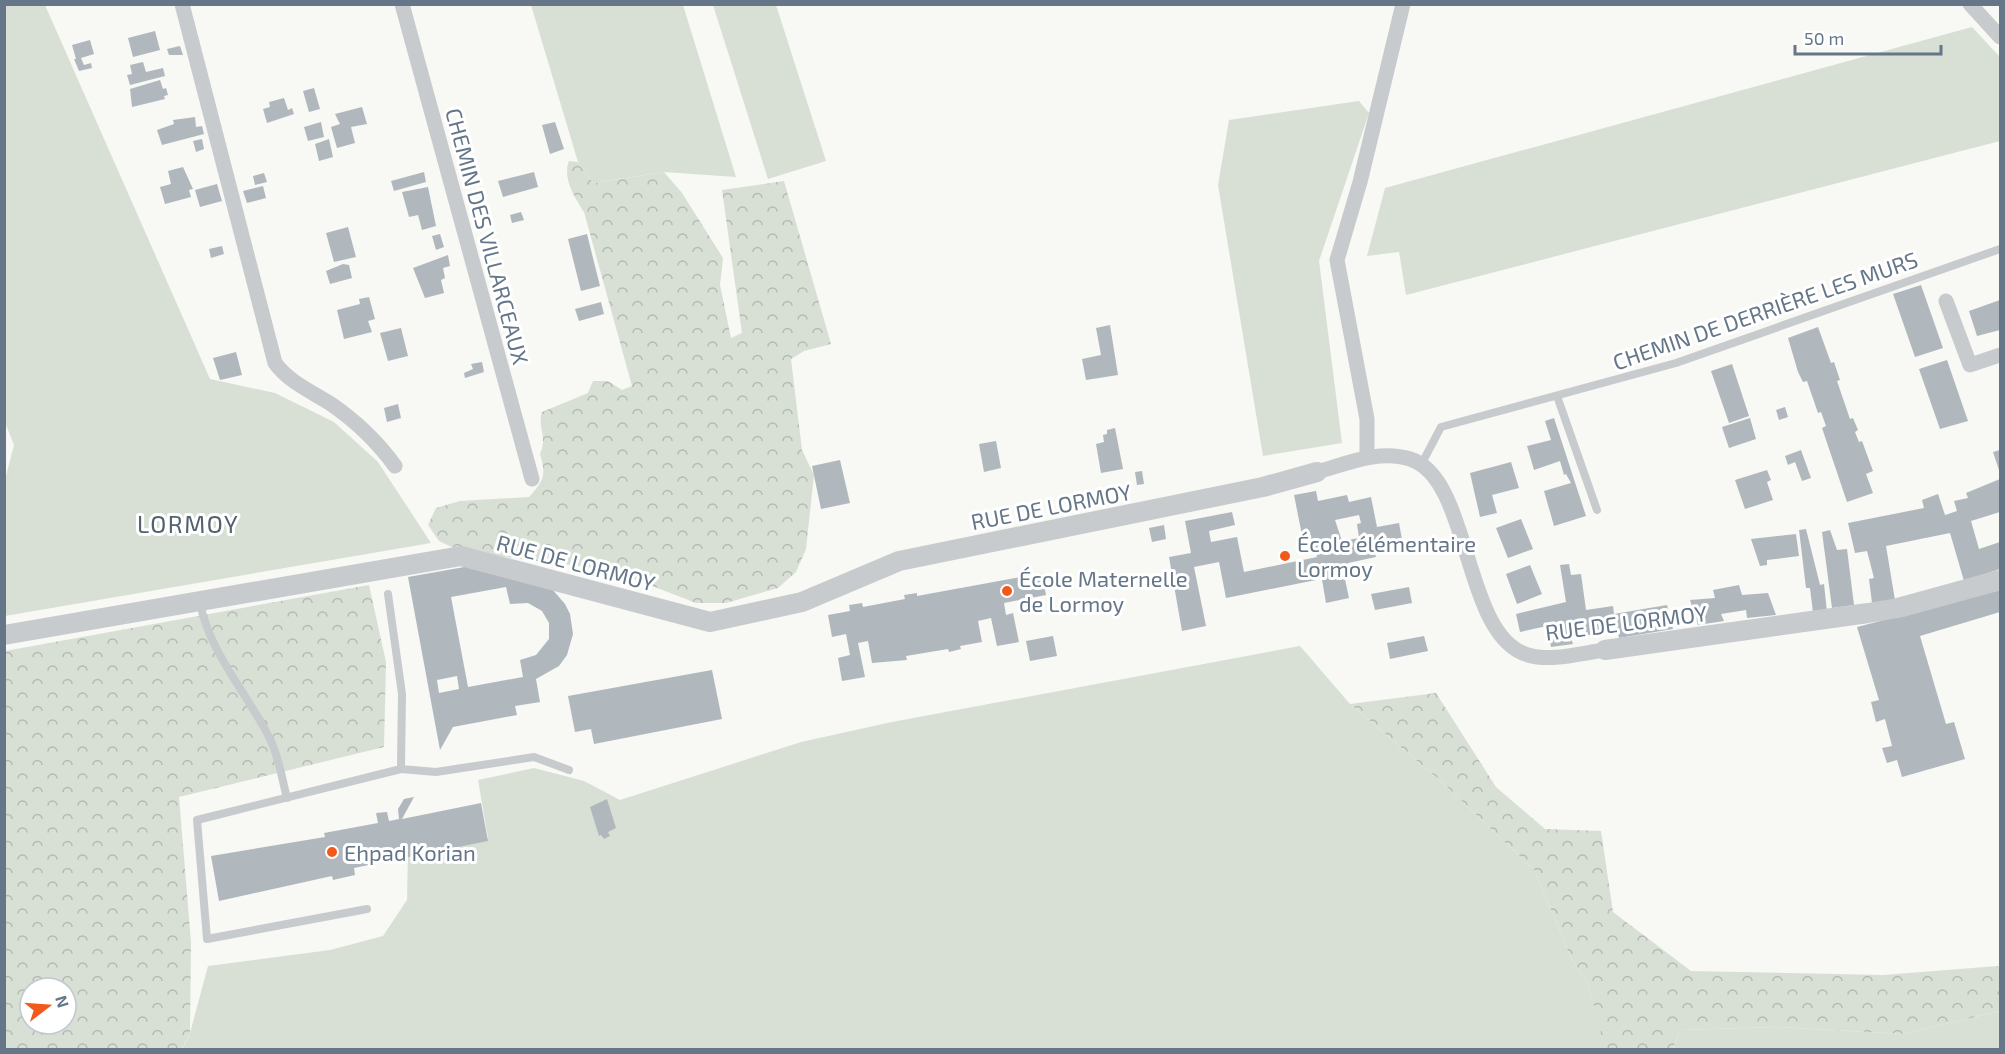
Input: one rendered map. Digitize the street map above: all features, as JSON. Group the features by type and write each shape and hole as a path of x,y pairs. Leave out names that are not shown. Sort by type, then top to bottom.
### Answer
{"street":[{"path":"182,4 275,363 286,377 331,405 375,438 395,466"},
{"name":"CHEMIN DES VILLARCEAUX","path":"402,4 532,479"},
{"path":"1367,458 1366,419 1337,260 1362,171 1403,4"},
{"path":"1970,4 2001,37"},
{"path":"1946,301 1970,365 2001,355"},
{"name":"RUE DE LORMOY","path":"4,635 461,556 710,622 802,602 899,561 1263,487 1367,458 1398,457 1410,459 1421,465 1440,484 1486,608 1510,645 1527,655 1539,657 1605,650 1868,614 2001,580"}],"lane":[{"name":"CHEMIN DE DERRIÈRE LES MURS","path":"1421,465 1441,428 1676,363 2001,249"},
{"path":"1557,396 1597,510"},
{"path":"388,594 402,694 401,769"},
{"path":"200,601 204,620 232,677 271,741 287,798"},
{"path":"367,909 207,939 197,820 401,769 436,772 534,757 569,770"}],"green space":[{"path":"5,4 45,5 210,379 275,393 334,422 378,462 431,543 5,616 5,480 14,445 4,420"},
{"path":"531,5 683,5 736,177 664,172 593,183 578,162"},
{"path":"713,5 776,5 826,161 768,179"},
{"path":"1972,27 2000,57 2000,141 1406,295 1399,252 1367,256 1385,188"},
{"path":"1359,101 1369,113 1319,261 1342,443 1263,456 1218,185 1229,120"},
{"path":"569,161 578,162 593,183 664,172 682,193 723,258 720,285 731,338 742,333 722,190 784,181 831,344 804,351 791,359 802,450 814,475 806,549 796,572 778,588 726,603 696,603 611,570 462,552 439,541 428,525 436,508 460,501 529,497 538,487 543,473 540,454 543,442 542,412 588,393 593,381 608,381 622,390 632,386 584,212 568,181"},
{"path":"369,585 386,662 384,747 179,797 191,942 190,1033 182,1049 5,1050 5,651"},
{"path":"1300,646 1350,704 1443,783 1535,871 1571,958 1588,984 1606,1050 182,1050 190,1033 208,966 330,950 383,936 407,900 408,853 488,838 478,780 534,768 584,781 620,800 801,742 892,722"},
{"path":"1436,693 1496,787 1545,829 1601,831 1613,912 1691,971 1883,975 1998,966 2000,1011 1904,1034 1777,1027 1680,1030 1673,1049 1605,1049 1588,984 1571,958 1535,871 1443,783 1350,704"},
{"path":"2000,1011 2000,1049 1673,1050 1680,1030 1777,1027 1904,1034"}],"building":[{"path":"155,31 160,50 133,57 128,38"},
{"path":"90,40 94,54 81,58 84,65 91,63 92,68 79,71 72,45"},
{"path":"180,46 183,55 169,55 167,49"},
{"path":"143,62 146,72 163,68 165,76 130,85 127,75 132,74 130,65"},
{"path":"160,80 168,95 164,96 165,99 132,107 130,89"},
{"path":"314,88 320,109 309,112 303,91"},
{"path":"284,98 288,110 292,108 294,114 267,123 263,109 270,107 269,102"},
{"path":"362,107 367,124 351,127 355,143 337,148 331,127 340,124 335,114"},
{"path":"195,117 196,127 202,126 204,134 162,145 157,130 174,124 173,120"},
{"path":"321,122 324,137 308,141 304,127"},
{"path":"555,122 564,149 550,154 542,125"},
{"path":"202,139 204,149 196,152 193,141"},
{"path":"329,139 333,157 319,161 315,144"},
{"path":"183,167 193,189 189,190 191,197 165,204 160,187 171,184 168,171"},
{"path":"424,172 426,182 394,191 391,181"},
{"path":"534,172 538,187 503,197 498,181"},
{"path":"264,173 267,182 255,185 253,176"},
{"path":"217,184 222,201 200,207 195,190"},
{"path":"263,186 266,198 247,203 243,191"},
{"path":"428,187 436,226 422,230 418,215 409,217 402,192"},
{"path":"521,212 524,220 512,223 510,215"},
{"path":"348,227 356,257 334,262 326,233"},
{"path":"440,234 444,247 436,250 432,236"},
{"path":"587,234 600,286 581,291 568,239"},
{"path":"222,246 224,254 211,258 209,249"},
{"path":"448,255 450,266 443,268 445,278 441,280 444,293 425,298 413,268"},
{"path":"343,264 349,265 352,278 330,284 326,271"},
{"path":"1921,285 1943,348 1915,357 1893,294"},
{"path":"369,297 375,319 368,321 372,332 344,339 337,310 360,304 359,299"},
{"path":"2000,300 2000,330 1977,336 1969,311"},
{"path":"601,302 604,314 579,321 575,309"},
{"path":"1110,325 1118,375 1086,380 1082,359 1101,355 1096,328"},
{"path":"1818,327 1831,363 1834,362 1840,380 1837,381 1850,419 1853,418 1858,430 1855,432 1859,442 1862,441 1873,471 1866,474 1873,493 1847,502 1822,428 1826,426 1821,412 1818,413 1807,381 1803,382 1798,372 1788,338"},
{"path":"401,328 408,356 388,361 380,333"},
{"path":"236,352 242,375 220,380 213,358"},
{"path":"1947,360 1968,421 1940,429 1919,369"},
{"path":"482,362 484,372 465,378 464,373 473,369 471,364"},
{"path":"1732,364 1749,416 1729,423 1711,371"},
{"path":"398,404 401,418 387,422 384,408"},
{"path":"1785,407 1788,417 1779,420 1776,410"},
{"path":"1554,418 1586,516 1554,526 1544,491 1571,483 1566,474 1564,475 1560,461 1534,470 1527,446 1551,440 1545,421"},
{"path":"1750,418 1756,439 1729,448 1722,427"},
{"path":"1115,428 1123,469 1101,473 1096,444 1104,442 1103,435 1107,434 1107,430"},
{"path":"996,441 1001,468 984,472 979,444"},
{"path":"1801,450 1811,478 1802,481 1795,462 1788,465 1785,456"},
{"path":"2000,450 2000,473 1993,452"},
{"path":"840,460 850,503 821,509 812,466"},
{"path":"1511,462 1519,488 1492,495 1497,513 1480,517 1470,473"},
{"path":"1767,470 1771,480 1767,482 1773,500 1745,509 1735,480"},
{"path":"1142,471 1144,484 1137,485 1135,472"},
{"path":"2000,479 2000,512 1971,521 1979,549 2000,542 2000,569 1964,581 1950,533 1886,546 1895,600 1872,603 1869,579 1874,578 1867,551 1855,553 1848,523 1924,508 1922,500 1938,494 1945,515 1957,511 1954,501 1968,498 1966,493"},
{"path":"1316,491 1318,501 1347,495 1349,502 1371,497 1377,527 1399,523 1403,545 1374,551 1376,557 1348,563 1343,570 1349,598 1326,603 1320,568 1314,569 1316,580 1226,598 1219,562 1194,567 1206,626 1182,631 1169,557 1191,553 1185,521 1232,512 1235,525 1209,531 1211,542 1237,537 1244,572 1317,557 1315,548 1305,550 1294,495","holes":["1359,515 1361,523 1357,524 1359,538 1342,541 1335,520"]},
{"path":"1521,519 1533,549 1508,558 1496,528"},
{"path":"1164,525 1166,539 1152,542 1149,528"},
{"path":"1806,529 1820,585 1824,584 1827,612 1813,613 1810,588 1806,588 1799,530"},
{"path":"1830,530 1837,550 1847,549 1854,605 1832,608 1822,532"},
{"path":"1796,534 1799,556 1767,560 1767,565 1760,566 1751,539"},
{"path":"1569,564 1571,575 1581,574 1586,610 1613,606 1614,614 1667,605 1673,629 1619,638 1617,630 1571,638 1573,644 1551,647 1547,626 1520,632 1516,614 1566,602 1560,565"},
{"path":"1530,565 1542,594 1517,604 1506,574"},
{"path":"470,566 552,589 570,614 573,634 567,655 559,666 536,679 540,702 515,706 517,715 453,727 440,750 408,577","holes":["506,587 510,604 528,603 542,611 549,623 549,639 536,655 520,660 523,677 468,687 451,597","457,676 459,689 439,693 437,680"]},
{"path":"1042,573 1046,595 1004,603 1006,615 1013,613 1019,642 997,646 991,618 978,621 982,642 960,646 961,649 949,652 948,649 906,656 907,660 872,663 868,641 858,643 865,677 842,681 838,658 850,655 846,634 832,637 828,615 850,611 849,605 862,603 863,607 905,599 904,595 917,593 917,596"},
{"path":"1739,585 1742,595 1768,593 1776,615 1747,618 1746,610 1721,614 1724,621 1698,625 1690,600 1715,598 1713,590"},
{"path":"1409,587 1412,603 1375,610 1371,594"},
{"path":"2000,590 2000,612 1920,636 1946,724 1954,722 1965,759 1902,777 1897,760 1887,763 1882,748 1892,746 1885,719 1876,722 1871,702 1879,700 1857,627"},
{"path":"1053,636 1057,656 1030,661 1026,641"},
{"path":"1424,636 1428,651 1390,659 1387,643"},
{"path":"712,670 722,719 594,744 591,729 575,732 568,696"},
{"name":"Ehpad Korian","path":"414,797 402,819 481,803 488,841 354,868 355,875 333,880 332,876 219,901 211,856 325,837 324,833 378,823 376,813 387,812 389,821 399,819 398,809 404,799"},
{"path":"607,799 616,828 608,832 610,836 604,839 601,835 599,836 590,807"}],"place":[{"name":"École élémentaire Lormoy","path":"1285,556"},
{"name":"École Maternelle de Lormoy","path":"1007,591"},
{"name":"Ehpad Korian","path":"332,852"}],"district":[{"name":"LORMOY","path":"188,523"}]}
